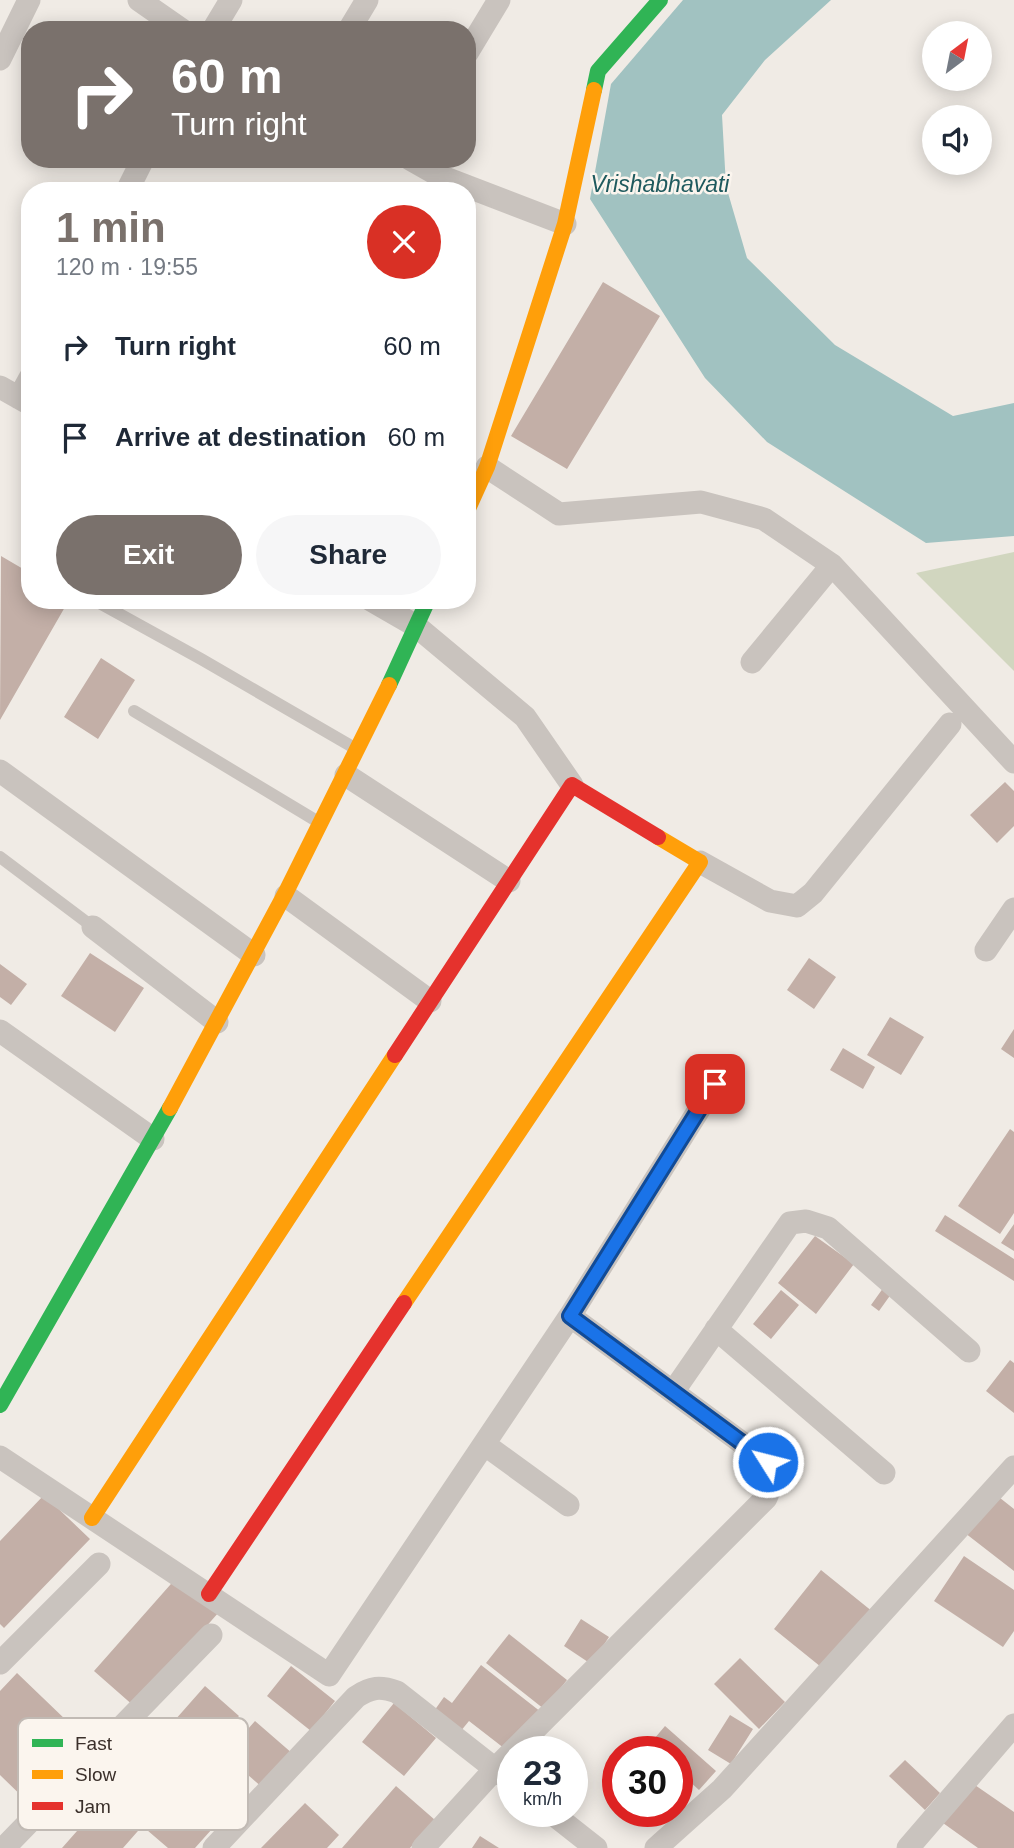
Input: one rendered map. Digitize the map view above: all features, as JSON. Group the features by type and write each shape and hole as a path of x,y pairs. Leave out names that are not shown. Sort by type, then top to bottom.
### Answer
{"street":[{"path":"0,59 29,0"},
{"path":"139,0 168,21"},
{"path":"218,21 231,0"},
{"path":"354,21 366,0"},
{"path":"476,38 499,0"},
{"path":"476,490 486,467 565,224 598,71 660,0"},
{"path":"426,168 456,182"},
{"path":"476,190 565,224"},
{"path":"486,467 559,514 701,502 764,519 832,565 1014,762"},
{"path":"752,662 832,565"},
{"path":"387,609 416,626 525,717 572,785 769,901 797,906 813,893 950,724"},
{"path":"0,1405 108,1221 286,896 424,609"},
{"path":"0,771 254,955"},
{"path":"346,775 509,881"},
{"path":"92,1518 572,785"},
{"path":"209,1594 700,862"},
{"path":"286,896 430,1001"},
{"path":"986,950 1014,909"},
{"path":"93,927 217,1022"},
{"path":"0,1031 153,1139"},
{"path":"0,1457 329,1675 570,1316 715,1084"},
{"path":"673,1392 790,1223 806,1221 828,1228 969,1351"},
{"path":"542,1736 766,1498 775,1476 768,1462 570,1316"},
{"path":"716,1329 884,1473"},
{"path":"484,1444 568,1506"},
{"path":"656,1848 722,1789 1014,1467"},
{"path":"0,1663 99,1564"},
{"path":"130,1718 211,1635"},
{"path":"248,1812 356,1697 366,1690 380,1687 397,1692 497,1771"},
{"path":"910,1848 1014,1725"},
{"path":"423,1848 497,1782"},
{"path":"569,1827 596,1848"},
{"path":"4,1848 21,1830"},
{"path":"214,1848 231,1830"}],"lane":[{"path":"110,609 358,750"},
{"path":"134,711 322,824"},
{"path":"0,857 93,927"}],"green space":[{"path":"1014,552 1014,671 916,573"}],"water":[{"name":"Vrishabhavati","path":"683,0 831,0 765,60 722,115 726,186 747,258 835,345 953,416 1014,403 1014,536 926,543 767,442 705,378 590,199 611,84"}],"building":[{"path":"603,282 660,316 567,469 511,436"},
{"path":"1,556 21,568 21,609 64,609 0,720"},
{"path":"101,658 135,680 98,739 64,717"},
{"path":"1005,782 1014,791 1014,826 997,843 970,815"},
{"path":"90,953 144,988 115,1032 61,996"},
{"path":"809,958 836,977 814,1009 787,990"},
{"path":"0,964 27,984 11,1005 0,997"},
{"path":"890,1017 924,1037 901,1075 867,1055"},
{"path":"1014,1029 1014,1058 1001,1049"},
{"path":"843,1048 875,1067 863,1089 830,1070"},
{"path":"1010,1129 1014,1132 1014,1213 1000,1234 958,1206"},
{"path":"945,1215 1014,1259 1014,1281 935,1231"},
{"path":"1014,1224 1014,1251 1001,1243"},
{"path":"815,1236 854,1264 816,1314 778,1283"},
{"path":"886,1284 894,1290 879,1311 871,1305"},
{"path":"781,1290 799,1305 771,1339 753,1324"},
{"path":"1010,1360 1014,1363 1014,1413 986,1391"},
{"path":"995,1494 1014,1509 1014,1571 965,1533"},
{"path":"44,1495 90,1539 4,1628 0,1624 0,1541"},
{"path":"964,1556 1014,1590 1014,1631 1003,1647 934,1601"},
{"path":"821,1570 873,1612 826,1671 774,1629"},
{"path":"178,1576 219,1612 135,1707 94,1671"},
{"path":"581,1619 609,1637 591,1664 564,1646"},
{"path":"509,1634 567,1680 544,1709 486,1663"},
{"path":"740,1658 785,1702 759,1729 714,1684"},
{"path":"481,1665 541,1712 522,1736 497,1736 497,1743 469,1721 460,1732 434,1711 444,1697 452,1703"},
{"path":"291,1666 335,1701 311,1731 267,1696"},
{"path":"17,1673 64,1718 18,1718 18,1792 0,1775 0,1691"},
{"path":"205,1686 239,1716 237,1718 177,1718"},
{"path":"394,1703 436,1738 404,1776 362,1742"},
{"path":"730,1715 753,1729 731,1764 708,1750"},
{"path":"255,1721 293,1754 263,1788 248,1775 248,1729"},
{"path":"665,1726 676,1736 657,1736"},
{"path":"693,1751 716,1771 699,1790 693,1785"},
{"path":"905,1760 940,1793 925,1810 889,1776"},
{"path":"972,1783 1014,1812 1014,1848 978,1848 943,1823"},
{"path":"396,1786 435,1820 410,1848 342,1848"},
{"path":"305,1803 339,1835 327,1848 261,1848"},
{"path":"78,1830 139,1830 123,1848 62,1848"},
{"path":"147,1830 211,1830 195,1848 168,1848"},
{"path":"480,1836 499,1848 472,1848"}],"traffic: fast":[{"path":"594,90 598,71 660,0"},
{"path":"389,685 424,609"},
{"path":"0,1405 170,1108"}],"traffic: slow":[{"path":"476,491 487,467 565,224 594,90"},
{"path":"170,1108 286,892 389,685"},
{"path":"404,1303 700,862 658,837"},
{"path":"92,1518 395,1055"}],"traffic: jam":[{"path":"395,1055 572,785 658,837"},
{"path":"209,1594 404,1303"}],"route":[{"path":"715,1084 570,1316 768,1462"}]}
